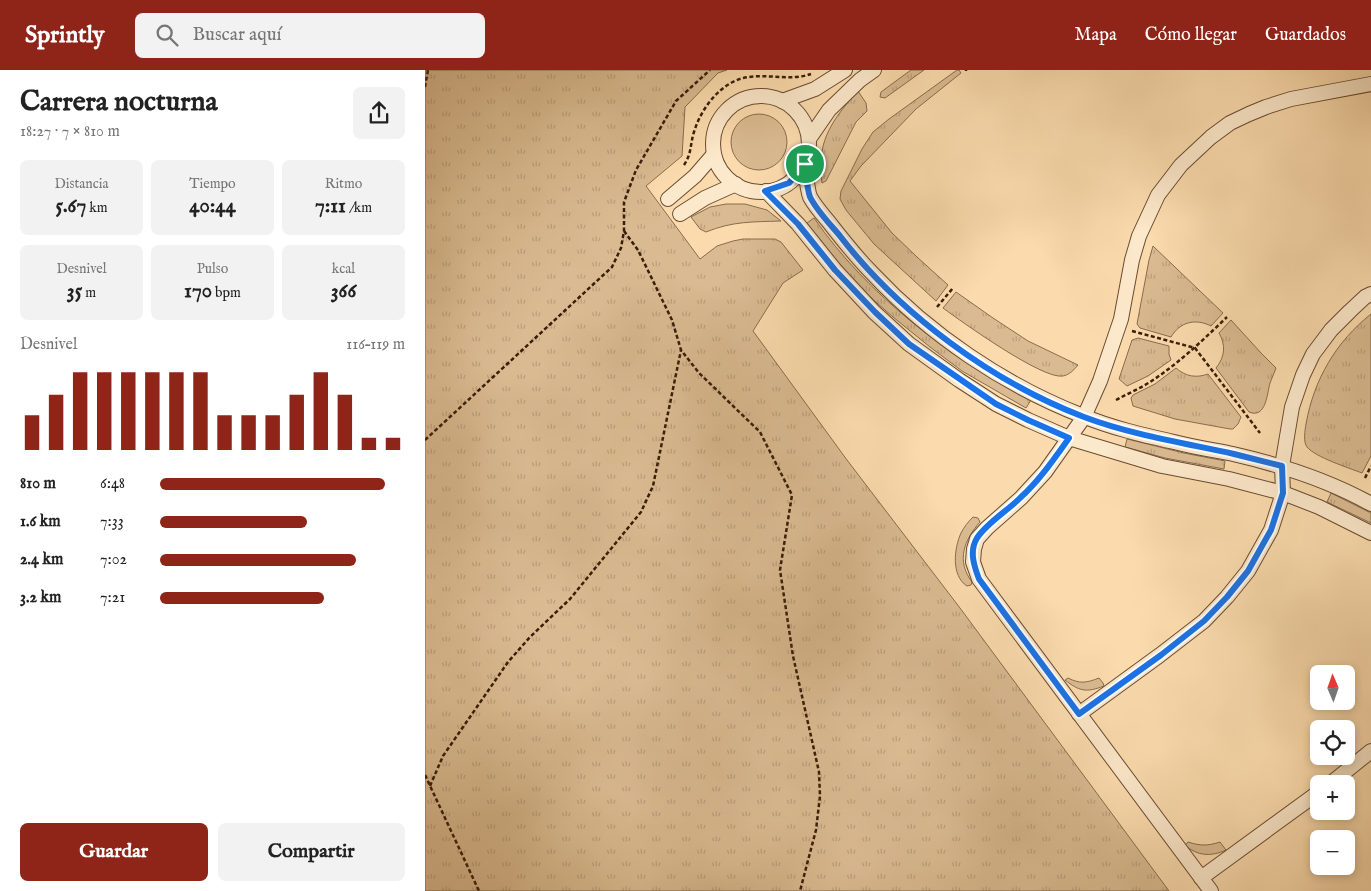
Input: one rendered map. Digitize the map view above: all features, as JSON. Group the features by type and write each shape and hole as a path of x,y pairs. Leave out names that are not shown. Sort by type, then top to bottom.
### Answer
{"street":[{"path":"783,101 815,89 845,70"},
{"path":"809,139 829,110 860,80 874,70"},
{"path":"1211,891 979,579 973,562 974,549 977,539 987,528 1021,498 1045,472 1084,417 1101,381 1121,319 1132,260 1139,236 1158,195 1181,164 1211,137 1231,123 1258,110 1291,100 1371,84"},
{"path":"805,164 789,183 765,191 750,190 736,184 726,176 714,154 714,136 720,119 732,106 747,98 765,96 783,101 796,110 805,124 809,139 805,164 810,196 855,255 885,287 925,323 971,357 1009,381 1084,417 1176,443 1234,454 1282,466 1329,483 1371,504"},
{"path":"668,199 695,176 714,154"},
{"path":"680,214 705,198 736,184"},
{"path":"765,191 798,224 835,270 909,344 996,404 1069,438 1162,466 1229,479 1283,493 1319,507 1371,533"},
{"path":"1079,714 1161,655 1204,621 1248,571 1271,530 1283,493 1282,466 1292,407 1303,375 1313,354 1331,330 1355,306 1371,294"},
{"path":"1341,775 1371,751"},
{"path":"1201,878 1310,799"}],"path":[{"path":"425,87 428,70"},
{"path":"425,440 612,267 621,248 624,231 624,202 636,170 676,101 710,70"},
{"path":"680,172 689,156 693,133 701,115 709,102 725,87 749,76 790,77 809,75 814,72"},
{"path":"624,231 638,250 672,320 681,350 699,373 760,432 792,495 780,570 793,656 819,772 820,796 816,830 800,891"},
{"path":"937,307 953,288"},
{"path":"1115,400 1149,383 1195,348 1227,318"},
{"path":"1132,331 1195,348 1260,433"},
{"path":"430,786 443,756 508,662 530,637 570,599 641,512 653,486 681,350"},
{"path":"1365,478 1371,466"},
{"path":"425,776 479,891"}],"green space":[{"path":"425,70 727,70 718,73 685,107 682,156 646,186 700,259 717,246 733,241 743,239 775,239 781,242 803,270 783,283 753,331 1169,891 425,891"},
{"path":"911,70 924,70 885,98 880,97 881,92"},
{"path":"957,70 961,73 916,109 861,166 850,181 892,233 948,285 936,301 874,244 846,210 840,199 841,191 862,149 873,132"},
{"path":"858,91 866,103 867,111 856,122 826,181 822,183 821,162 825,139 833,122"},
{"path":"759,114 770,116 779,122 785,131 787,142 785,153 779,162 770,168 759,170 748,168 739,162 733,153 731,142 733,131 739,122 748,116"},
{"path":"726,204 745,204 767,210 781,221 734,224 706,232 700,229 691,217 710,207"},
{"path":"814,218 835,246 885,298 940,344 1000,383 1031,400 1026,408 962,371 869,296 842,267 807,223"},
{"path":"1153,246 1223,313 1211,326 1199,322 1188,323 1179,328 1171,337 1140,328 1137,324"},
{"path":"956,292 1028,341 1078,365 1067,375 1063,376 1053,375 1021,360 943,308"},
{"path":"1371,314 1371,456 1362,473 1317,455 1307,447 1305,436 1306,424 1315,392 1328,363 1347,337"},
{"path":"1231,320 1276,368 1270,383 1267,399 1259,412 1249,412 1216,368 1221,360 1223,351 1223,342 1219,333"},
{"path":"1138,338 1169,346 1171,360 1148,376 1127,386 1119,379 1132,340"},
{"path":"1176,368 1192,376 1208,374 1241,417 1238,424 1233,429 1230,429 1175,419 1133,406 1131,398 1133,395 1155,384"},
{"path":"1127,439 1225,461 1224,469 1165,458 1125,447"},
{"path":"1331,493 1371,513 1371,523 1327,502"},
{"path":"973,517 978,518 980,522 966,543 964,551 964,566 972,582 971,585 967,586 958,576 955,561 961,533"},
{"path":"1068,678 1083,682 1099,678 1104,686 1092,690 1083,690 1074,687 1065,680"},
{"path":"1188,842 1204,845 1220,842 1226,850 1215,854 1199,853 1185,845"}],"route":[{"path":"805,164 810,196 818,209 855,255 885,287 925,323 971,357 1039,397 1084,417 1176,443 1234,454 1282,466 1283,493 1271,530 1248,571 1227,597 1204,621 1161,655 1079,714 979,579 973,562 977,539 1021,498 1045,472 1069,438 996,404 959,380 909,344 875,312 835,270 798,224 765,191 789,183 805,164"}]}
